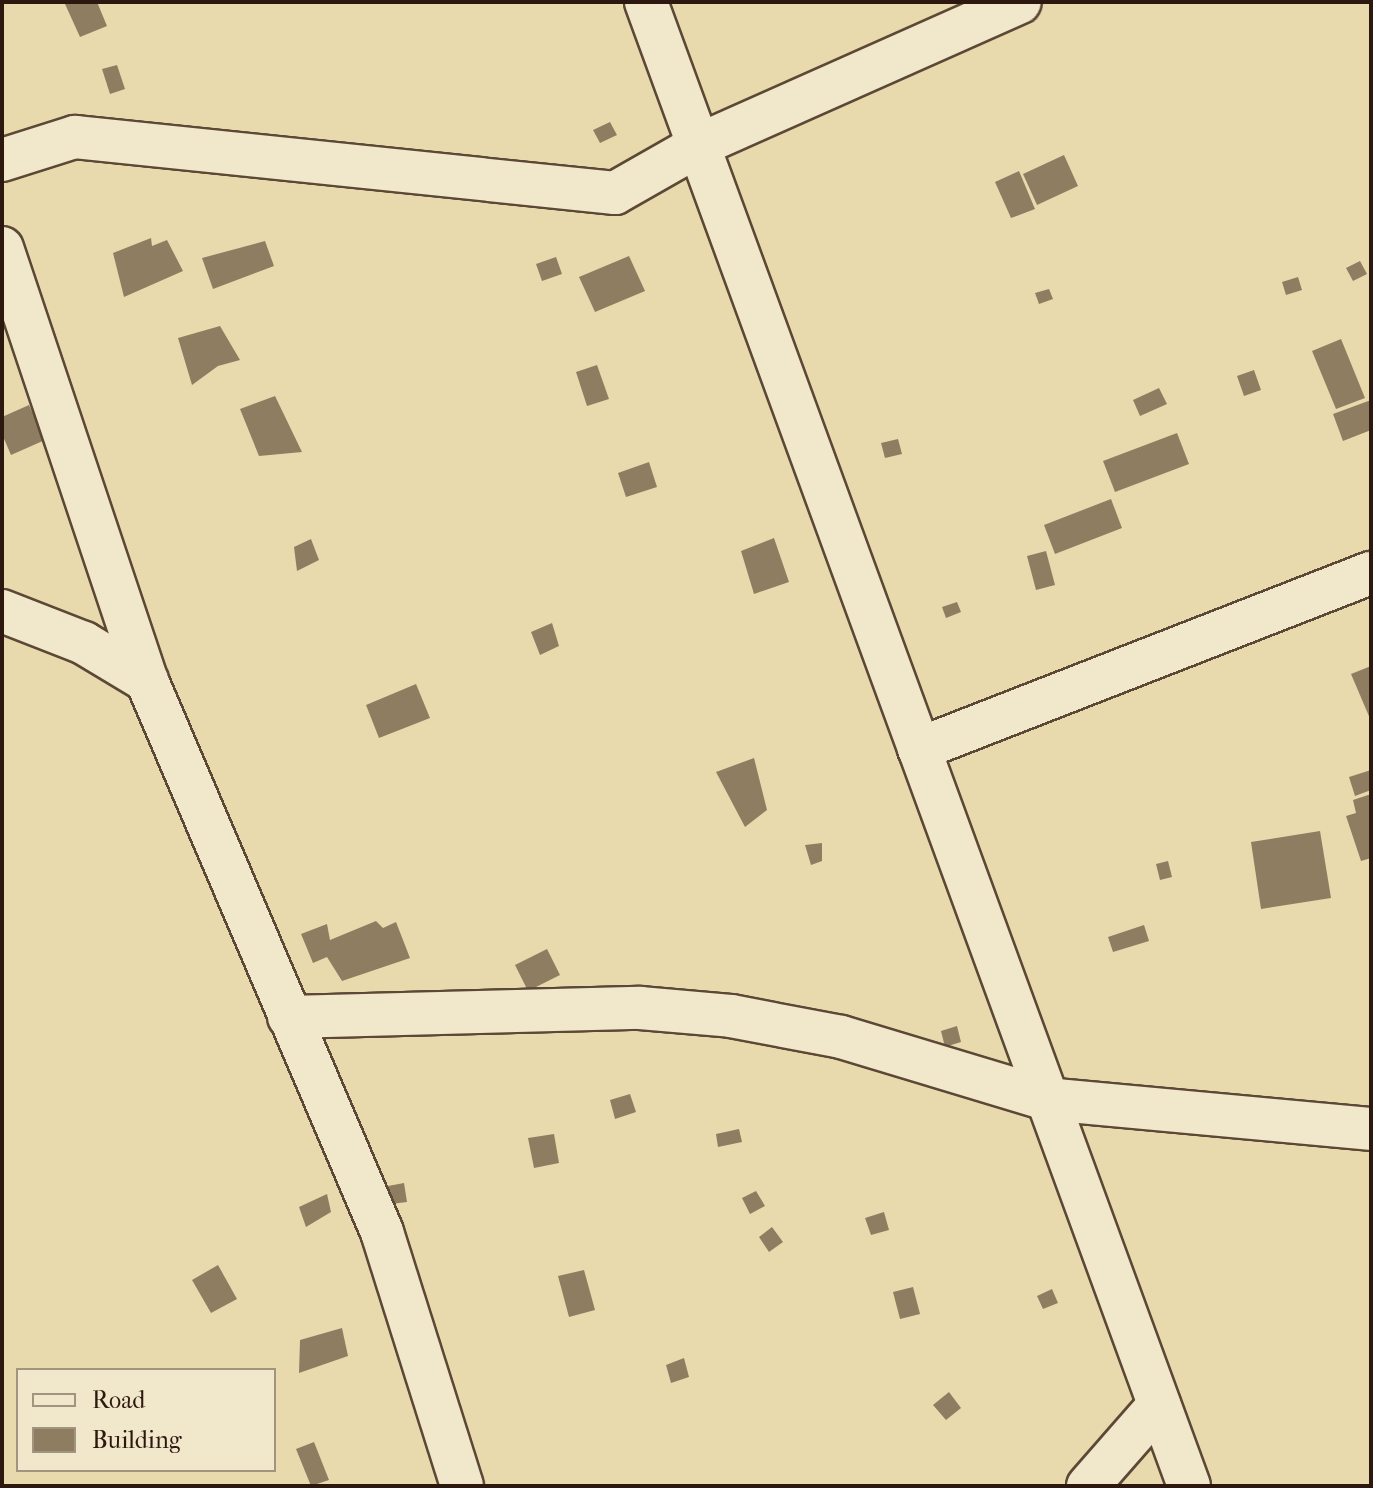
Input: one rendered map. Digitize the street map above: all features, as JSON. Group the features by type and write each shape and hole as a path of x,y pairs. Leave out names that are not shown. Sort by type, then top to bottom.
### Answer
{"street":[{"path":"646,2 1189,1486"},
{"path":"2,160 75,137 615,193 699,145 1020,2"},
{"path":"2,248 147,681 382,1232 462,1486"},
{"path":"919,749 1371,573"},
{"path":"2,611 84,643 147,681"},
{"path":"289,1017 640,1008 731,1016 841,1037 1047,1099 1371,1129"},
{"path":"1088,1486 1159,1405"}],"building":[{"path":"97,2 107,26 80,37 65,4"},
{"path":"117,65 125,89 110,94 102,69"},
{"path":"610,122 617,135 600,143 593,130"},
{"path":"1064,155 1078,186 1037,205 1023,174"},
{"path":"1019,171 1035,209 1011,218 995,182"},
{"path":"151,238 152,246 167,240 183,271 124,297 113,253"},
{"path":"265,241 274,266 213,289 202,258"},
{"path":"629,256 645,291 595,312 579,277"},
{"path":"556,257 562,274 542,281 536,264"},
{"path":"1360,261 1367,274 1353,281 1346,268"},
{"path":"1298,277 1302,290 1286,295 1282,282"},
{"path":"1049,289 1053,299 1039,304 1035,293"},
{"path":"220,326 240,360 218,366 192,385 178,338"},
{"path":"1341,339 1365,398 1336,409 1312,351"},
{"path":"597,365 609,399 587,406 576,372"},
{"path":"1254,370 1261,390 1244,396 1237,376"},
{"path":"1159,388 1167,404 1140,416 1133,400"},
{"path":"275,396 302,452 259,456 240,409"},
{"path":"1371,400 1371,430 1343,441 1333,414"},
{"path":"29,405 45,440 11,455 2,434 2,417"},
{"path":"1177,433 1189,464 1115,492 1103,461"},
{"path":"898,439 902,454 885,458 881,443"},
{"path":"649,462 657,487 626,497 618,473"},
{"path":"1111,499 1122,528 1055,554 1044,525"},
{"path":"774,538 789,582 754,594 741,551"},
{"path":"311,539 319,560 297,571 294,547"},
{"path":"1046,551 1055,585 1036,590 1027,556"},
{"path":"957,602 961,612 946,618 942,607"},
{"path":"552,623 559,646 540,655 531,632"},
{"path":"1371,666 1371,721 1351,674"},
{"path":"416,684 430,718 379,738 366,705"},
{"path":"754,758 767,810 745,827 716,772"},
{"path":"1371,770 1371,790 1355,796 1349,777"},
{"path":"1371,794 1371,858 1361,861 1346,816 1356,813 1353,800"},
{"path":"1320,831 1331,898 1261,909 1251,842"},
{"path":"822,843 822,861 811,865 805,845"},
{"path":"1168,861 1172,877 1160,880 1156,864"},
{"path":"376,921 383,928 396,922 410,958 342,981 327,957 313,963 301,934 327,924 330,940"},
{"path":"1144,925 1149,941 1113,952 1108,937"},
{"path":"547,949 560,975 528,991 515,965"},
{"path":"957,1026 961,1042 945,1047 941,1031"},
{"path":"630,1094 636,1112 615,1119 610,1100"},
{"path":"739,1129 742,1142 718,1147 716,1134"},
{"path":"554,1134 559,1163 534,1168 528,1138"},
{"path":"404,1183 407,1202 391,1204 388,1186"},
{"path":"756,1191 765,1206 750,1214 742,1198"},
{"path":"327,1194 331,1212 306,1227 299,1207"},
{"path":"884,1212 889,1230 871,1235 865,1218"},
{"path":"772,1227 783,1242 769,1252 759,1237"},
{"path":"218,1265 237,1299 211,1313 192,1280"},
{"path":"584,1270 595,1310 569,1317 558,1276"},
{"path":"913,1287 920,1314 900,1319 893,1292"},
{"path":"1052,1289 1058,1303 1043,1309 1037,1296"},
{"path":"342,1328 348,1356 299,1373 300,1340"},
{"path":"684,1358 689,1377 671,1383 666,1365"},
{"path":"949,1392 961,1408 946,1420 933,1405"},
{"path":"314,1442 329,1480 311,1486 296,1449"}]}
